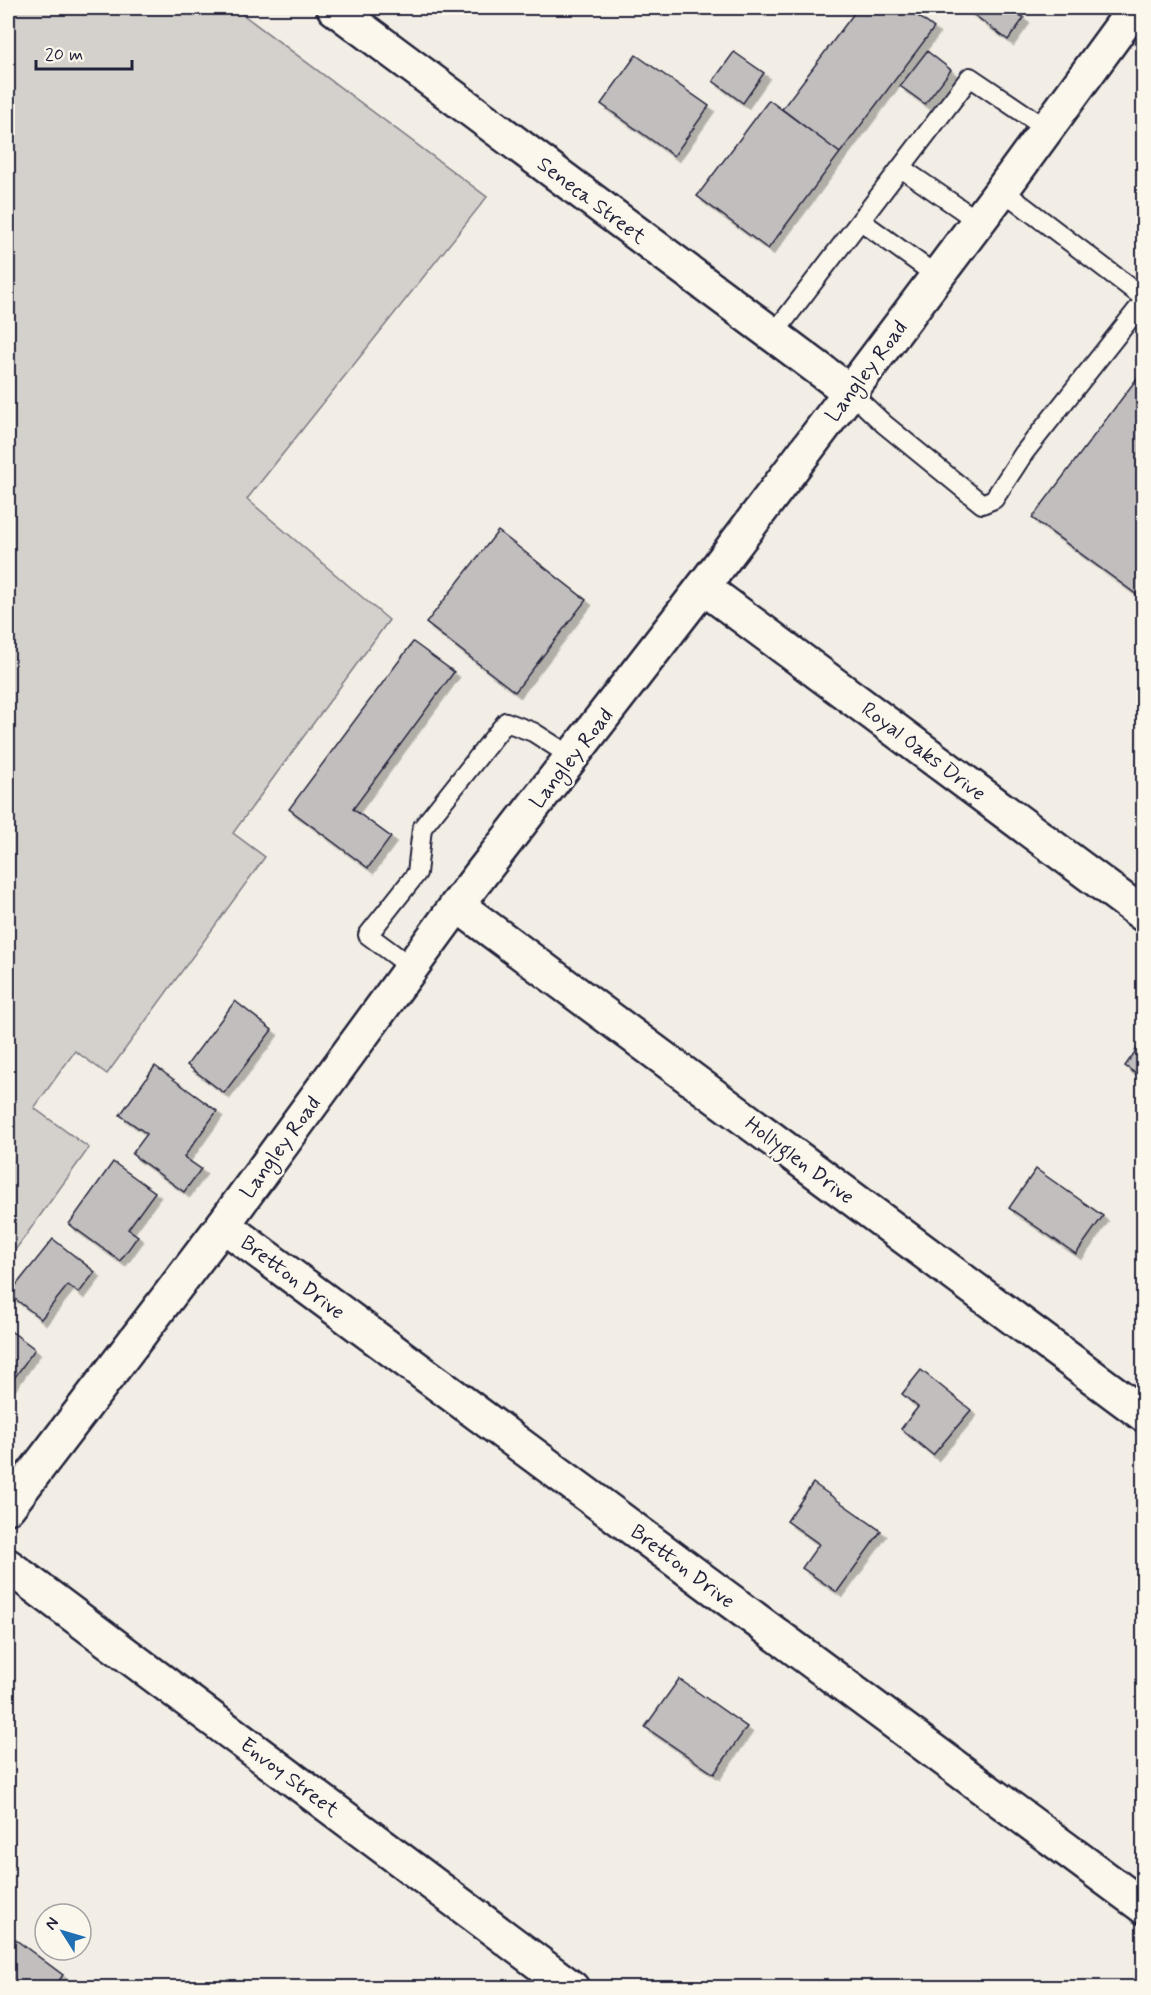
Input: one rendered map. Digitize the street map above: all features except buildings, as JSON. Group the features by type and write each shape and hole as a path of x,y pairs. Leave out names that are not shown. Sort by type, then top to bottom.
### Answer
{"street":[{"name":"Seneca Street","path":"334,8 850,392"},
{"name":"Langley Road","path":"8,1507 223,1225 457,905 703,587 1002,190 1135,8"},
{"name":"Royal Oaks Drive","path":"703,587 1143,915"},
{"name":"Hollyglen Drive","path":"457,905 1143,1415"},
{"name":"Bretton Drive","path":"223,1225 1143,1907"},
{"name":"Envoy Street","path":"8,1566 572,1988"}],"lane":[{"path":"773,335 970,77 1047,129"},
{"path":"901,168 978,221"},
{"path":"850,392 884,424 982,504 994,499 1023,453 1143,300 1002,190"},
{"path":"861,221 937,276"},
{"path":"411,968 368,935 417,873 422,828 506,722 533,732 572,757"}],"shaded area":[{"path":"8,8 234,8 487,197 247,499 389,620 233,833 265,857 107,1074 75,1051 34,1108 89,1148 8,1260"}]}
